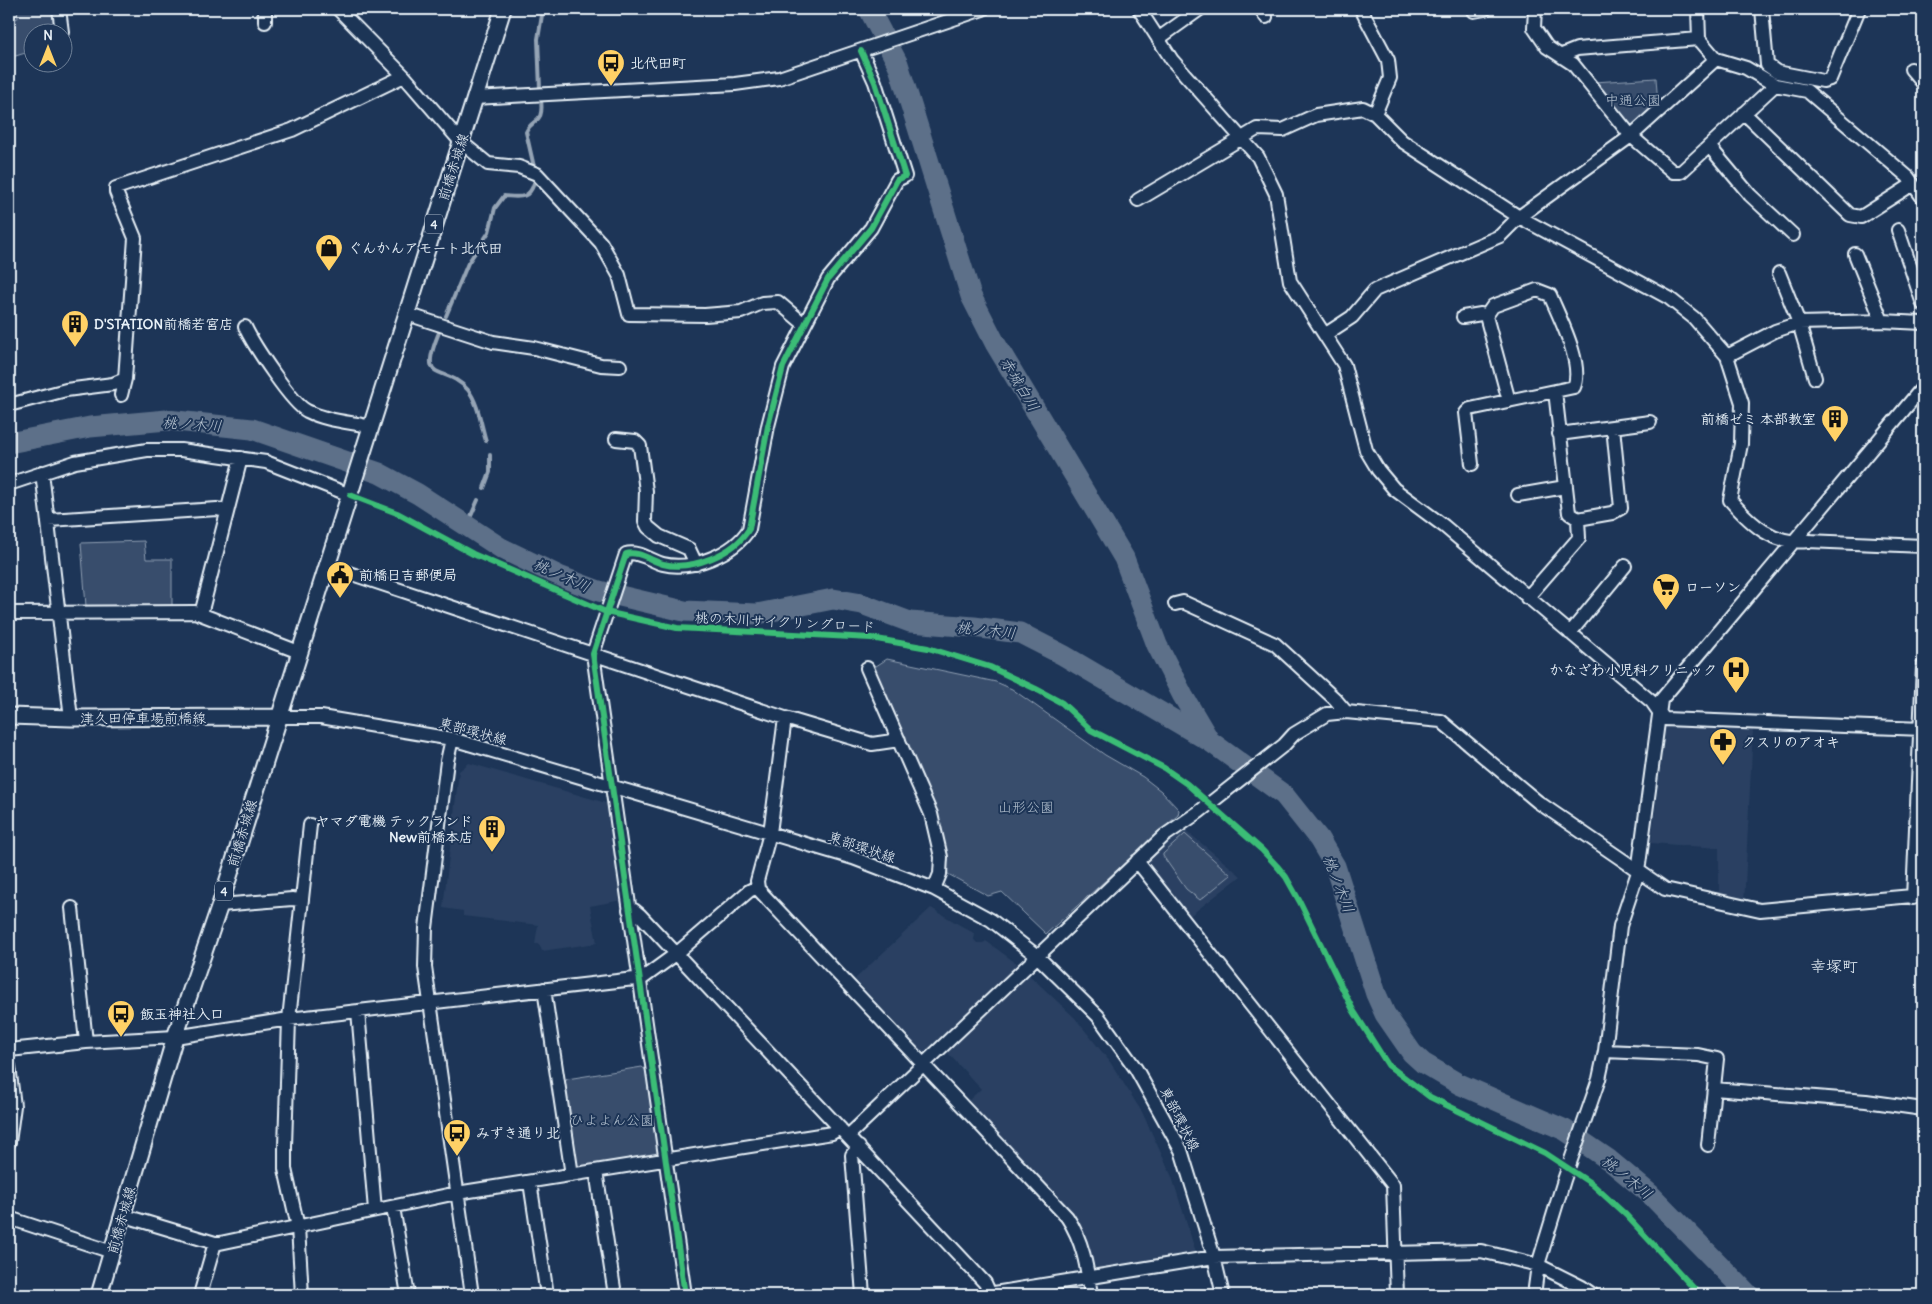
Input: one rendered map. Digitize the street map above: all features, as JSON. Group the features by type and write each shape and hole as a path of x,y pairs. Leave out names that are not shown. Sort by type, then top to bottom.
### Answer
{"main road":[{"name":"前橋赤城線","path":"370,434 503,9"},
{"name":"4","path":"351,491 370,434"},
{"name":"前橋赤城線","path":"99,1295 175,1037 220,905 278,716 351,491"},
{"name":"津久田停車場前橋線","path":"9,716 71,718 278,716"}],"street":[{"path":"59,9 61,22"},
{"path":"338,9 404,76 461,142 488,164 519,166 537,174 601,243 619,275 629,314 705,315 741,312 762,303 778,302 804,324"},
{"path":"474,98 752,82 779,78 983,9"},
{"path":"1139,9 1172,60 1258,157 1276,194 1290,282 1326,334 1344,365 1366,450 1378,470 1394,489 1444,526 1652,702 1664,719 1922,729"},
{"path":"1158,39 1200,9"},
{"path":"1361,9 1388,60 1390,78 1375,114"},
{"path":"1535,9 1534,28 1547,47 1574,64 1631,136 1673,172 1681,172 1775,85"},
{"path":"1698,9 1699,39 1716,59 1746,68 1775,85 1807,91 1913,184 1923,198"},
{"path":"1762,9 1767,65 1777,72 1822,82 1830,79 1859,9"},
{"path":"1562,55 1577,49 1699,39"},
{"path":"685,1295 593,654 624,558 628,553 666,564 683,566 696,564 739,540 749,529 768,426 783,367 828,279 871,228 897,180 905,176 875,82 863,51"},
{"path":"1326,334 1352,317 1375,290 1500,236 1519,217 1631,136 1716,59"},
{"path":"1910,69 1923,83"},
{"path":"121,395 125,379 135,238 116,188 292,130 404,76"},
{"path":"1138,200 1240,137 1257,129 1283,130 1316,115 1363,108 1375,114 1402,141 1519,217 1669,298 1694,318 1727,356 1742,403 1741,444 1730,500 1751,522 1775,537 1790,543 1808,541 1923,546"},
{"path":"1744,114 1850,215 1861,217 1913,184"},
{"path":"1709,146 1750,195 1793,235"},
{"path":"1898,230 1923,304"},
{"path":"1855,254 1882,321"},
{"path":"1779,273 1799,323 1815,378"},
{"path":"1472,464 1466,413 1470,409 1574,387 1578,380 1570,342 1550,295 1537,290 1493,306 1486,316"},
{"path":"407,314 493,342 534,348 601,365 620,366"},
{"path":"1463,317 1481,314 1486,316"},
{"path":"1486,316 1509,401"},
{"path":"1727,356 1775,331 1799,323 1882,321 1923,323"},
{"path":"245,327 269,364 302,408 370,434"},
{"path":"9,405 66,390 114,384 125,379"},
{"path":"1534,1295 1538,1265 1564,1180 1597,1084 1605,1051 1620,926 1638,872 1660,700 1923,387"},
{"path":"1555,391 1569,513 1578,519 1612,513 1622,508 1613,427"},
{"path":"1559,434 1650,422"},
{"path":"616,439 635,441 640,446 646,491 645,521 648,527 659,536 689,548 696,564"},
{"path":"9,484 75,462 147,450 186,450 266,462 351,491"},
{"path":"201,614 241,458"},
{"path":"42,472 71,718"},
{"path":"1518,495 1566,487"},
{"path":"49,520 217,508 227,512"},
{"path":"1527,598 1580,538 1578,519"},
{"path":"328,566 785,718 872,744 899,740"},
{"path":"1570,633 1625,566"},
{"path":"1175,604 1182,602 1275,644 1335,699 1346,712"},
{"path":"9,613 187,611 201,614 299,652"},
{"path":"122,1215 214,1243 457,1193 844,1132 923,1065 1164,836 1199,812 1279,749 1294,734 1327,714 1346,712 1445,723 1538,802 1665,889 1750,910 1918,897 1923,666"},
{"path":"868,668 931,814 939,841 941,867 934,889"},
{"name":"東部環状線","path":"278,716 321,717 452,739 853,858 934,889 991,920 1038,956 1098,1016 1154,1098 1182,1150 1214,1257 1223,1295"},
{"path":"9,1050 86,1042 175,1037 358,1010 647,977 757,887 770,833 785,718"},
{"path":"452,739 446,761 426,928 425,967 428,1002 472,1295"},
{"path":"302,1295 298,1227 284,1158 289,1019 310,825"},
{"path":"1137,861 1393,1185 1397,1295"},
{"path":"757,887 1067,1217 1080,1239 1091,1295"},
{"path":"220,905 292,899 301,900"},
{"path":"72,908 86,1042"},
{"path":"629,910 637,911 985,1282 986,1295 1214,1257 1481,1251 1538,1265 1582,1287 1593,1295"},
{"path":"544,989 572,1175"},
{"path":"358,1010 375,1210"},
{"path":"1605,1051 1698,1055 1717,1059 1708,1145"},
{"path":"9,1066 14,1106 9,1142"},
{"path":"1714,1089 1857,1100 1923,1109"},
{"path":"859,1147 852,1155 862,1295"},
{"path":"596,1171 615,1295"},
{"path":"530,1182 547,1295"},
{"path":"393,1207 408,1295"},
{"path":"9,1218 112,1252"},
{"path":"200,1295 214,1243"},
{"path":"9,1293 16,1295"}],"shaded area":[{"path":"1666,723 1751,726 1753,730 1744,904 1719,897 1719,848 1651,843"},
{"path":"469,763 606,803 622,900 590,906 597,943 542,951 539,944 535,944 538,925 463,916 463,911 443,908 459,771"},
{"path":"1184,829 1241,876 1187,918 1147,866 1147,859"},
{"path":"931,908 975,934 974,940 977,943 986,941 1020,966 928,1052 921,1051 855,979"},
{"path":"1027,973 1075,1018 1110,1062 1142,1112 1172,1177 1196,1253 1099,1270 1095,1267 1086,1235 1070,1209 968,1101 981,1089 946,1051"}],"green space":[{"path":"17,9 55,9 56,22 22,22 22,54 9,58 9,20 18,18"},
{"name":"中通公園","path":"1656,78 1658,105 1636,125 1627,125 1594,82"},
{"path":"144,541 146,559 172,559 172,606 86,606 81,543"},
{"name":"山形公園","path":"887,659 996,682 1012,689 1105,755 1143,777 1161,791 1179,810 1178,815 1046,934 1002,892 988,896 948,874 945,849 873,668"},
{"path":"1185,834 1231,875 1200,900 1186,889 1163,856"},
{"name":"ひよよん公園","path":"642,1067 647,1071 658,1151 655,1156 581,1167 577,1165 564,1084 567,1079"}],"waterway":[{"path":"540,89 538,39 543,9"},
{"name":"赤城白川","path":"869,9 898,64 971,296 995,343 1124,558 1157,645 1183,696 1209,740"},
{"path":"534,167 526,132 541,113 541,100"},
{"path":"446,316 468,263 489,232 495,208 504,196 519,197 526,195 534,183"},
{"path":"440,330 433,348 432,367 436,371 459,382 468,390 477,407 486,441"},
{"name":"桃ノ木川","path":"9,443 90,427 167,420 252,429 379,473 418,494 501,548 559,576 599,591 684,611 757,614 833,599 862,604 910,622 1020,633 1063,655 1211,742 1284,795 1319,839 1335,866 1376,994 1385,1014 1412,1053 1423,1063 1459,1084 1565,1130 1609,1160 1650,1194 1749,1295"},
{"path":"484,488 490,472 490,455"},
{"path":"467,525 478,500"}],"cycle path":[{"path":"685,1295 593,654 626,554 635,553 663,564 674,566 699,563 723,553 742,538 749,529 768,426 783,367 828,279 871,228 897,180 905,176 875,82 861,51"},
{"name":"桃の木川サイクリングロード","path":"350,495 397,513 473,554 606,612 677,628 871,638 928,648 990,667 1062,703 1091,730 1164,768 1187,784 1262,850 1277,866 1286,877 1300,902 1353,1010 1388,1065 1430,1097 1545,1153 1592,1184 1626,1215 1700,1295"}],"place":[{"name":"北代田町","path":"611,87"},
{"name":"ぐんかんアモート北代田","path":"329,272"},
{"name":"D'STATION前橋若宮店","path":"75,348"},
{"name":"前橋ゼミ 本部教室","path":"1835,443"},
{"name":"前橋日吉郵便局","path":"340,599"},
{"name":"ローソン","path":"1666,611"},
{"name":"かなざわ小児科クリニック","path":"1736,694"},
{"name":"クスリのアオキ","path":"1723,766"},
{"name":"ヤマダ電機 テックランド New前橋本店","path":"492,853"},
{"name":"飯玉神社入口","path":"121,1038"},
{"name":"みずき通り北","path":"457,1157"}],"district":[{"name":"幸塚町","path":"1834,966"}]}
